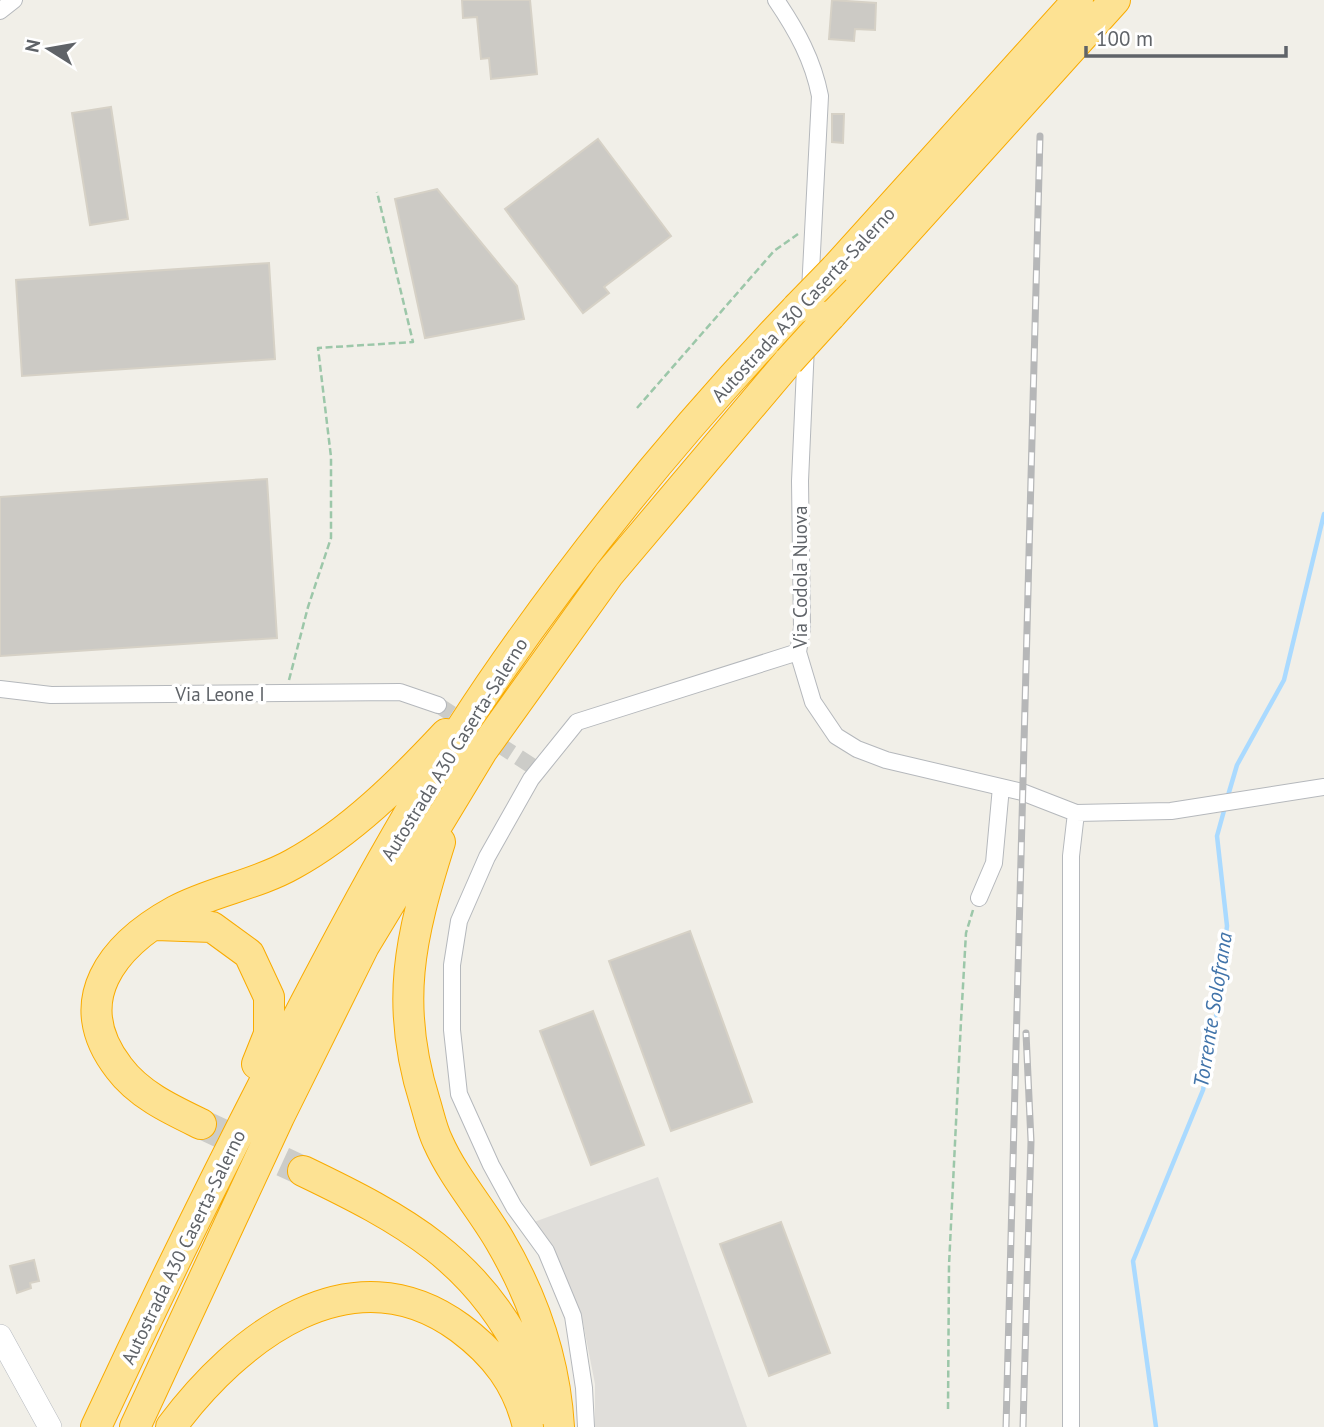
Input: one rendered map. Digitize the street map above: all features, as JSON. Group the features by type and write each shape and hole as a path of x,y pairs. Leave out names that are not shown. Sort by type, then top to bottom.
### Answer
{"highway":[{"name":"Autostrada A30 Caserta-Salerno","path":"96,1427 211,1187 337,942 489,687 579,562 732,376 835,269 1078,0"},
{"name":"Autostrada A30 Caserta-Salerno","path":"135,1427 268,1139 364,946 482,751 609,574 789,361 1115,0"},
{"path":"201,1125 143,1092 119,1069 103,1042 98,1018 103,977 122,948 178,909 292,865 330,842 429,752 489,687"},
{"path":"482,751 442,837 420,906 409,962 407,1022 418,1080 438,1142 527,1290 550,1354 559,1427"},
{"path":"152,925 183,923 212,927 235,941 249,954 269,997 269,1034 211,1187"},
{"path":"303,1171 402,1222 449,1257 488,1297 510,1329 547,1405 552,1427"},
{"path":"171,1427 211,1380 254,1339 314,1306 349,1298 379,1298 408,1303 434,1313 480,1343 502,1366 523,1407 528,1427"},
{"path":"531,1373 539,1427"}],"main road":[{"path":"0,1336 50,1427"}],"street":[{"path":"0,11 14,0"},
{"name":"Via Codola Nuova","path":"776,0 799,34 816,75 820,96 800,481 802,628 798,652 813,702 836,736 857,749 886,760 1002,787 1076,813 1171,811 1324,787"},
{"path":"586,1427 584,1388 573,1316 546,1251 514,1207 491,1166 459,1094 452,1030 452,965 459,921 487,857 538,770 577,722 798,652"},
{"name":"Via Leone I","path":"0,689 51,695 400,692 438,705"},
{"path":"979,898 994,863 1002,787"},
{"path":"1071,1427 1071,856 1076,813"}],"path":[{"path":"287,694 308,607 331,538 331,457 318,348 413,342 377,192"},
{"path":"637,408 774,251 797,235 814,229"},
{"path":"948,1409 950,1265 961,1009 966,933 979,898"}],"shaded area":[{"path":"658,1177 747,1427 595,1427 595,1384 583,1323 556,1254 534,1222"}],"building":[{"path":"462,0 530,0 537,74 491,79 489,58 481,59 477,17 463,18"},
{"path":"832,0 876,3 875,30 855,29 854,41 829,39"},
{"path":"111,107 128,219 90,225 72,113"},
{"path":"832,114 844,114 843,143 832,142"},
{"path":"598,139 671,236 604,287 609,293 583,313 505,209"},
{"path":"437,189 517,286 524,319 425,338 395,199"},
{"path":"269,263 275,359 22,376 16,280"},
{"path":"267,479 277,638 0,656 0,497"},
{"path":"690,931 752,1102 671,1131 609,961"},
{"path":"593,1011 644,1145 591,1165 540,1031"},
{"path":"781,1222 830,1353 769,1376 720,1244"},
{"path":"34,1260 39,1281 30,1283 31,1288 17,1293 10,1266"}],"waterway":[{"name":"Torrente Solofrana","path":"1227,799 1237,765 1284,680 1324,514"},
{"name":"Torrente Solofrana","path":"1156,1427 1133,1261 1203,1090 1214,1033 1227,926 1217,836 1225,807"}],"tunnel":[{"path":"438,705 538,770"},
{"path":"201,1124 303,1171"}],"railway":[{"path":"1006,1427 1040,136"},
{"path":"1023,1427 1031,1141 1026,1033"}]}
